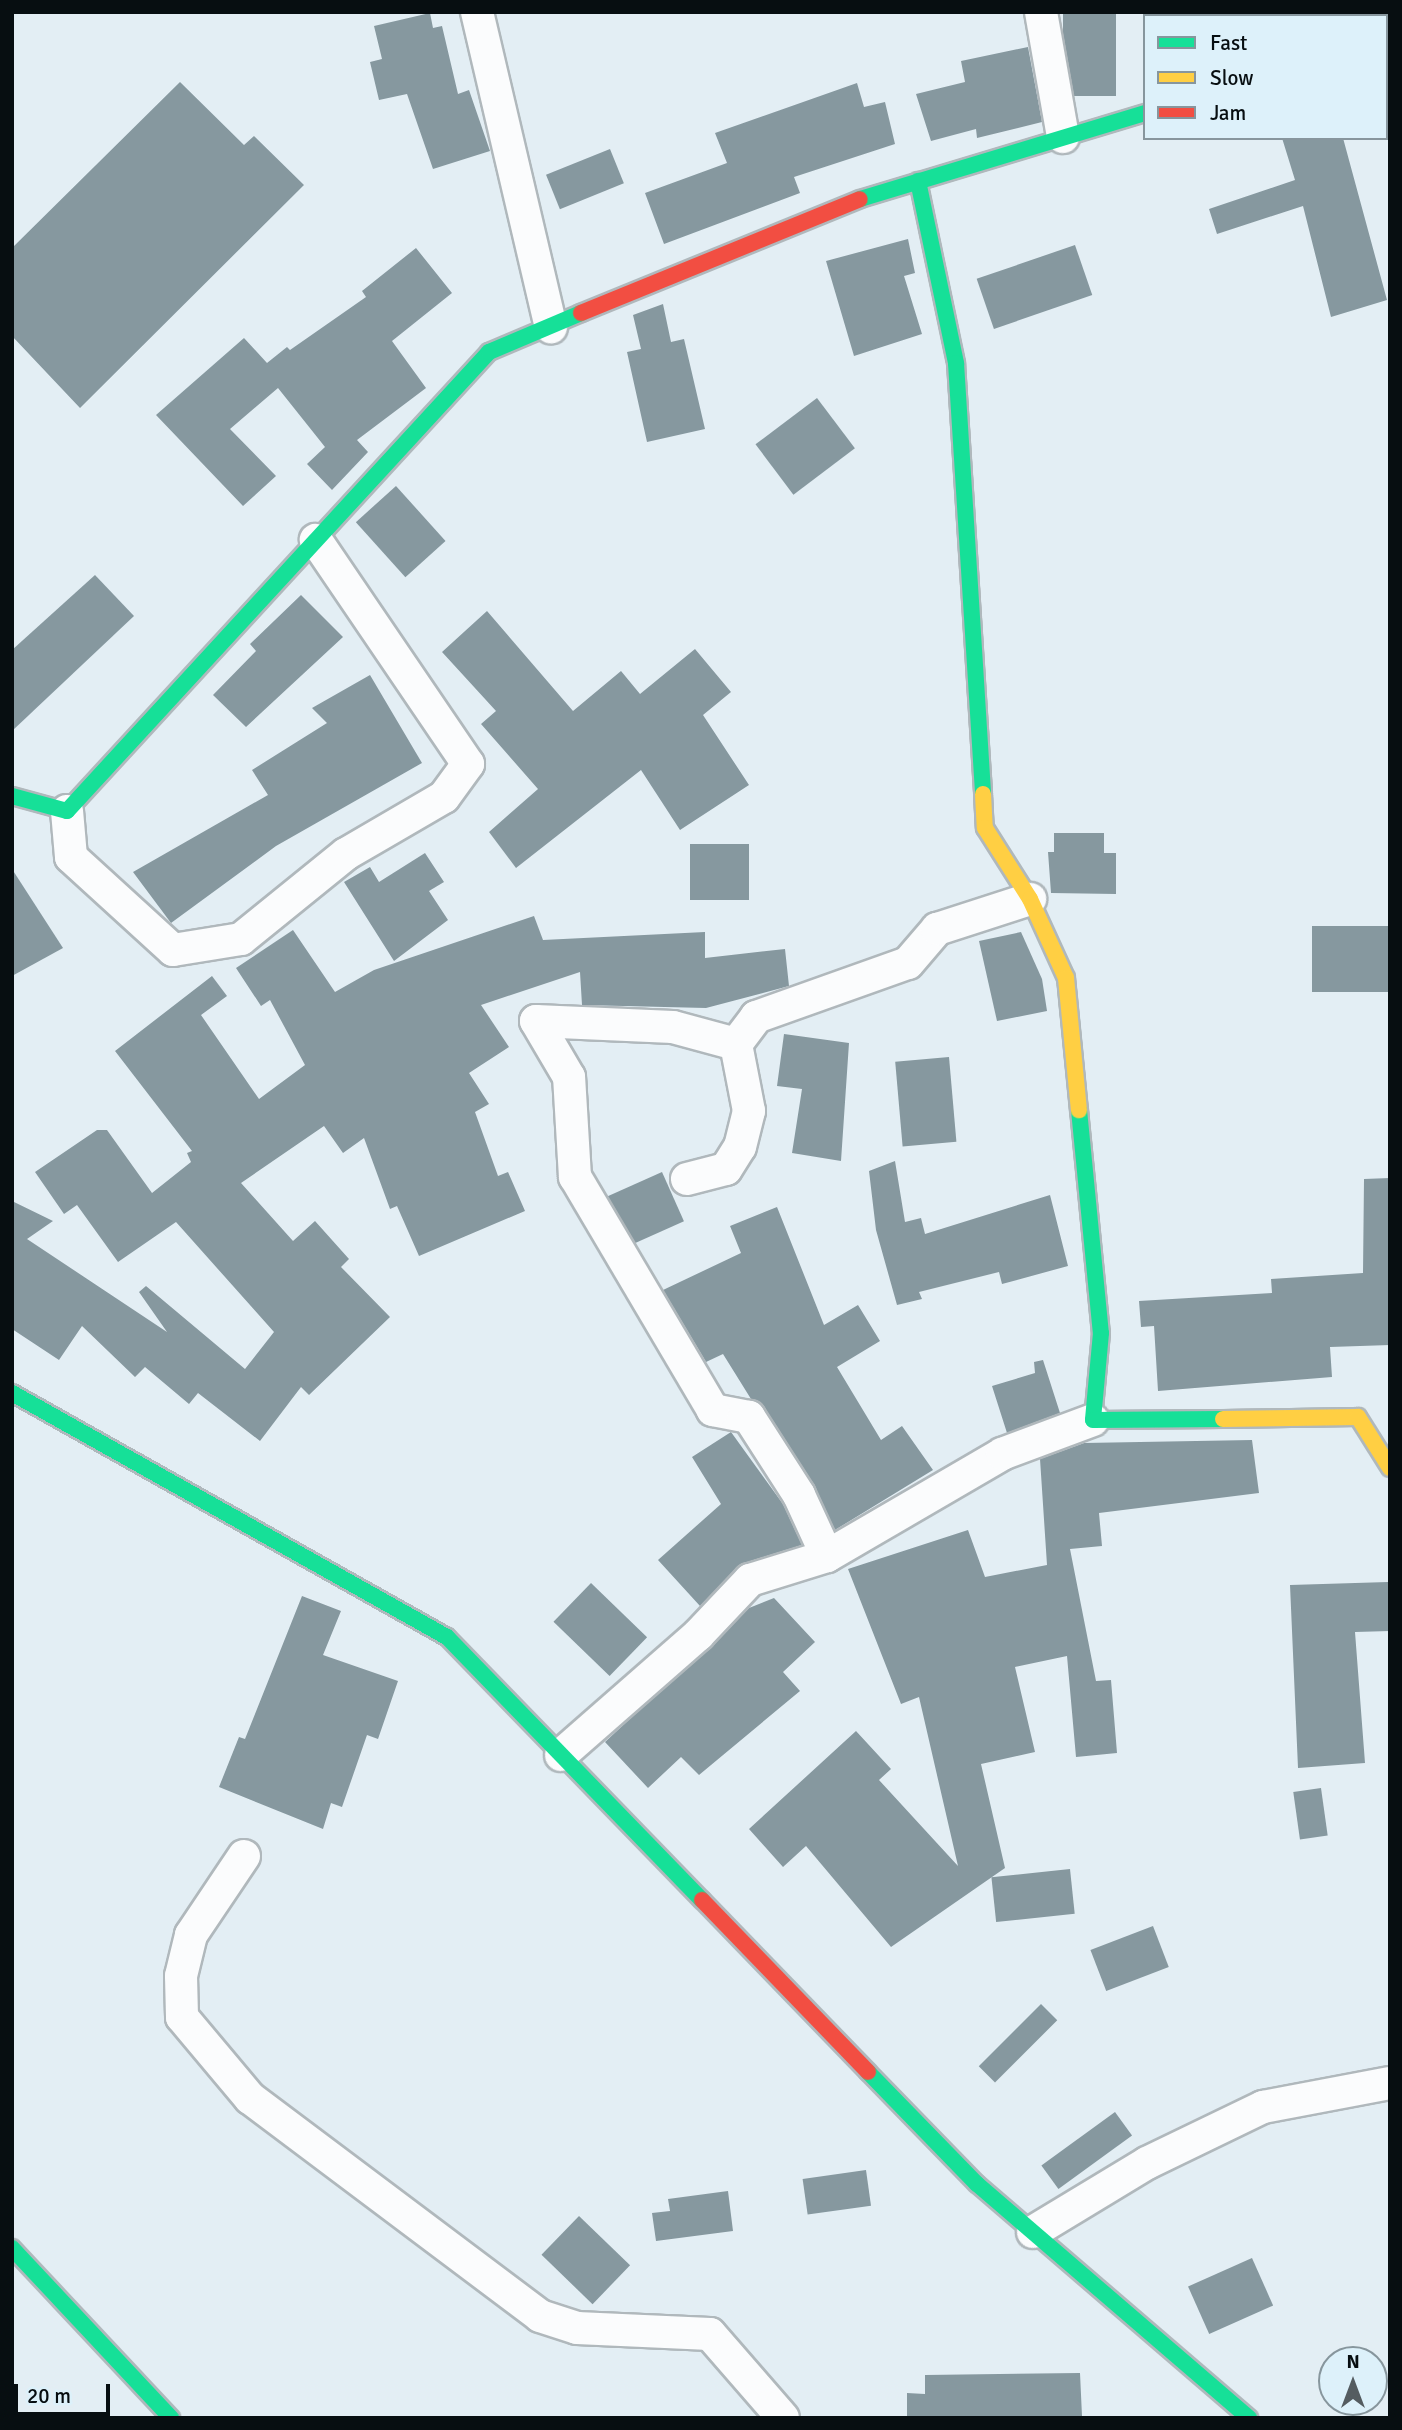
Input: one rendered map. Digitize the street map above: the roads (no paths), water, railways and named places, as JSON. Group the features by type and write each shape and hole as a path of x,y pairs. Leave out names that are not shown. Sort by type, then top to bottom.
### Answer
{"street":[{"path":"477,12 551,327"},
{"path":"1041,12 1063,137"},
{"path":"316,540 468,764 444,797 346,854 241,939 173,950 71,857 67,811 316,540 489,352 822,211 1143,114"},
{"path":"918,181 956,363 985,828 1030,900 1066,978 1101,1333 1093,1420"},
{"path":"12,796 67,811"},
{"path":"687,1179 726,1169 740,1147 749,1111 736,1044 756,1017 908,963 937,929 1030,900"},
{"path":"736,1044 673,1027 536,1021 569,1077 575,1177 713,1410 749,1417 799,1495 827,1556"},
{"path":"12,1393 447,1637 977,2185 1249,2418"},
{"path":"561,1755 698,1635 750,1580 827,1556 1002,1454 1093,1420 1358,1417 1390,1468"},
{"path":"244,1856 191,1936 181,1976 183,2017 250,2098 367,2180 540,2316 577,2328 710,2334 783,2418"},
{"path":"1033,2232 1147,2163 1263,2107 1390,2083"},
{"path":"12,2248 171,2418"}]}
